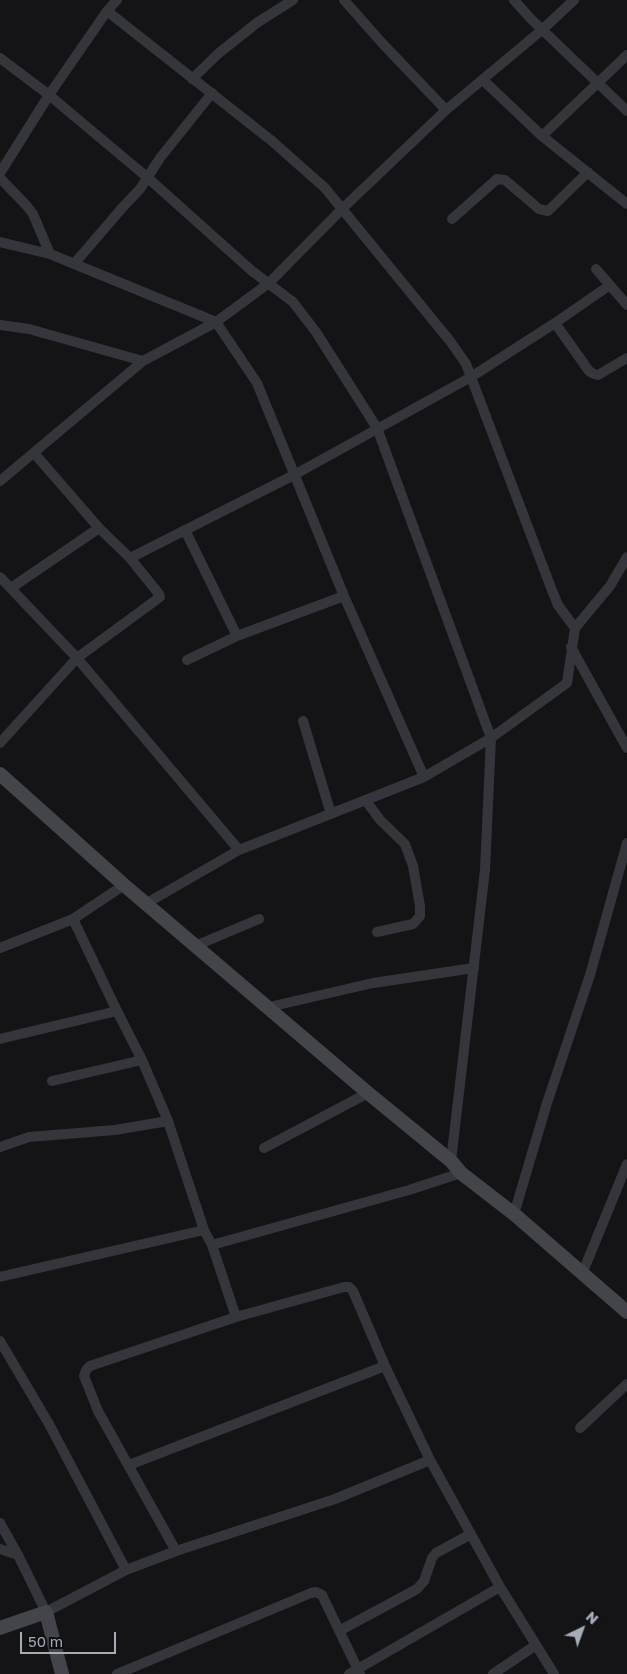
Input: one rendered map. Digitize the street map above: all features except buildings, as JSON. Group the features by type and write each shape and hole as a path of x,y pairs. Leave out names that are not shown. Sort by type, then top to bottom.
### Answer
{"street":[{"path":"0,173 49,95 107,11 117,0"},
{"path":"192,79 219,53 258,22 293,0"},
{"path":"344,0 446,110"},
{"path":"514,0 597,84 627,111"},
{"path":"1,480 143,361 216,322 269,283 342,208 446,110 543,29 574,0"},
{"path":"107,11 272,141 325,188 450,341 466,364 558,605 575,628"},
{"path":"542,136 627,55"},
{"path":"0,58 49,95 148,178 238,259 293,302 316,332 377,428 491,738 485,870 451,1161"},
{"path":"483,80 542,136 627,204"},
{"path":"74,264 148,178 160,158 212,93"},
{"path":"452,219 497,179 505,180 539,209 548,211 588,172"},
{"path":"0,178 33,214 50,254"},
{"path":"0,242 50,254 216,322 257,383 344,596 424,777"},
{"path":"596,269 627,305"},
{"path":"130,558 294,475 471,377 555,323 610,284"},
{"path":"555,323 589,371 594,374 598,375 627,358"},
{"path":"0,325 29,329 143,361"},
{"path":"0,743 77,658 160,597 130,558 99,528 34,453"},
{"path":"99,528 4,583 77,658 239,850"},
{"path":"185,530 238,636"},
{"path":"147,903 239,850 424,777 491,738 566,682 575,628 610,586 627,557"},
{"path":"187,660 238,636 344,596"},
{"path":"571,647 627,748"},
{"path":"303,721 331,814"},
{"path":"0,774 195,946 451,1161 461,1174 514,1214 627,1312"},
{"path":"366,801 381,821 404,844 413,866 420,906 420,916 414,924 377,932"},
{"path":"514,1214 547,1103 590,975 627,843"},
{"path":"1,945 73,919 124,885"},
{"path":"73,919 142,1060 168,1121 204,1230 212,1245 236,1316"},
{"path":"195,946 259,919"},
{"path":"268,1006 373,983 474,968"},
{"path":"0,1039 117,1011"},
{"path":"52,1081 142,1060"},
{"path":"264,1148 368,1092"},
{"path":"0,1147 29,1137 115,1130 168,1121"},
{"path":"582,1274 627,1164"},
{"path":"212,1245 461,1174"},
{"path":"0,1278 204,1230"},
{"path":"176,1551 98,1411 84,1376 86,1370 90,1366 236,1316 349,1287 353,1291 384,1366 430,1460 500,1587 554,1674"},
{"path":"0,1341 49,1424 126,1570"},
{"path":"129,1465 384,1366"},
{"path":"580,1428 627,1384"},
{"path":"0,1628 46,1612 126,1570 176,1551 336,1499 430,1460"},
{"path":"0,1523 46,1612 62,1674"},
{"path":"339,1631 417,1588 424,1581 432,1558 436,1553 471,1534"},
{"path":"0,1550 18,1555"},
{"path":"117,1674 316,1592 322,1595 355,1672 500,1587"},
{"path":"493,1674 536,1645"}]}
